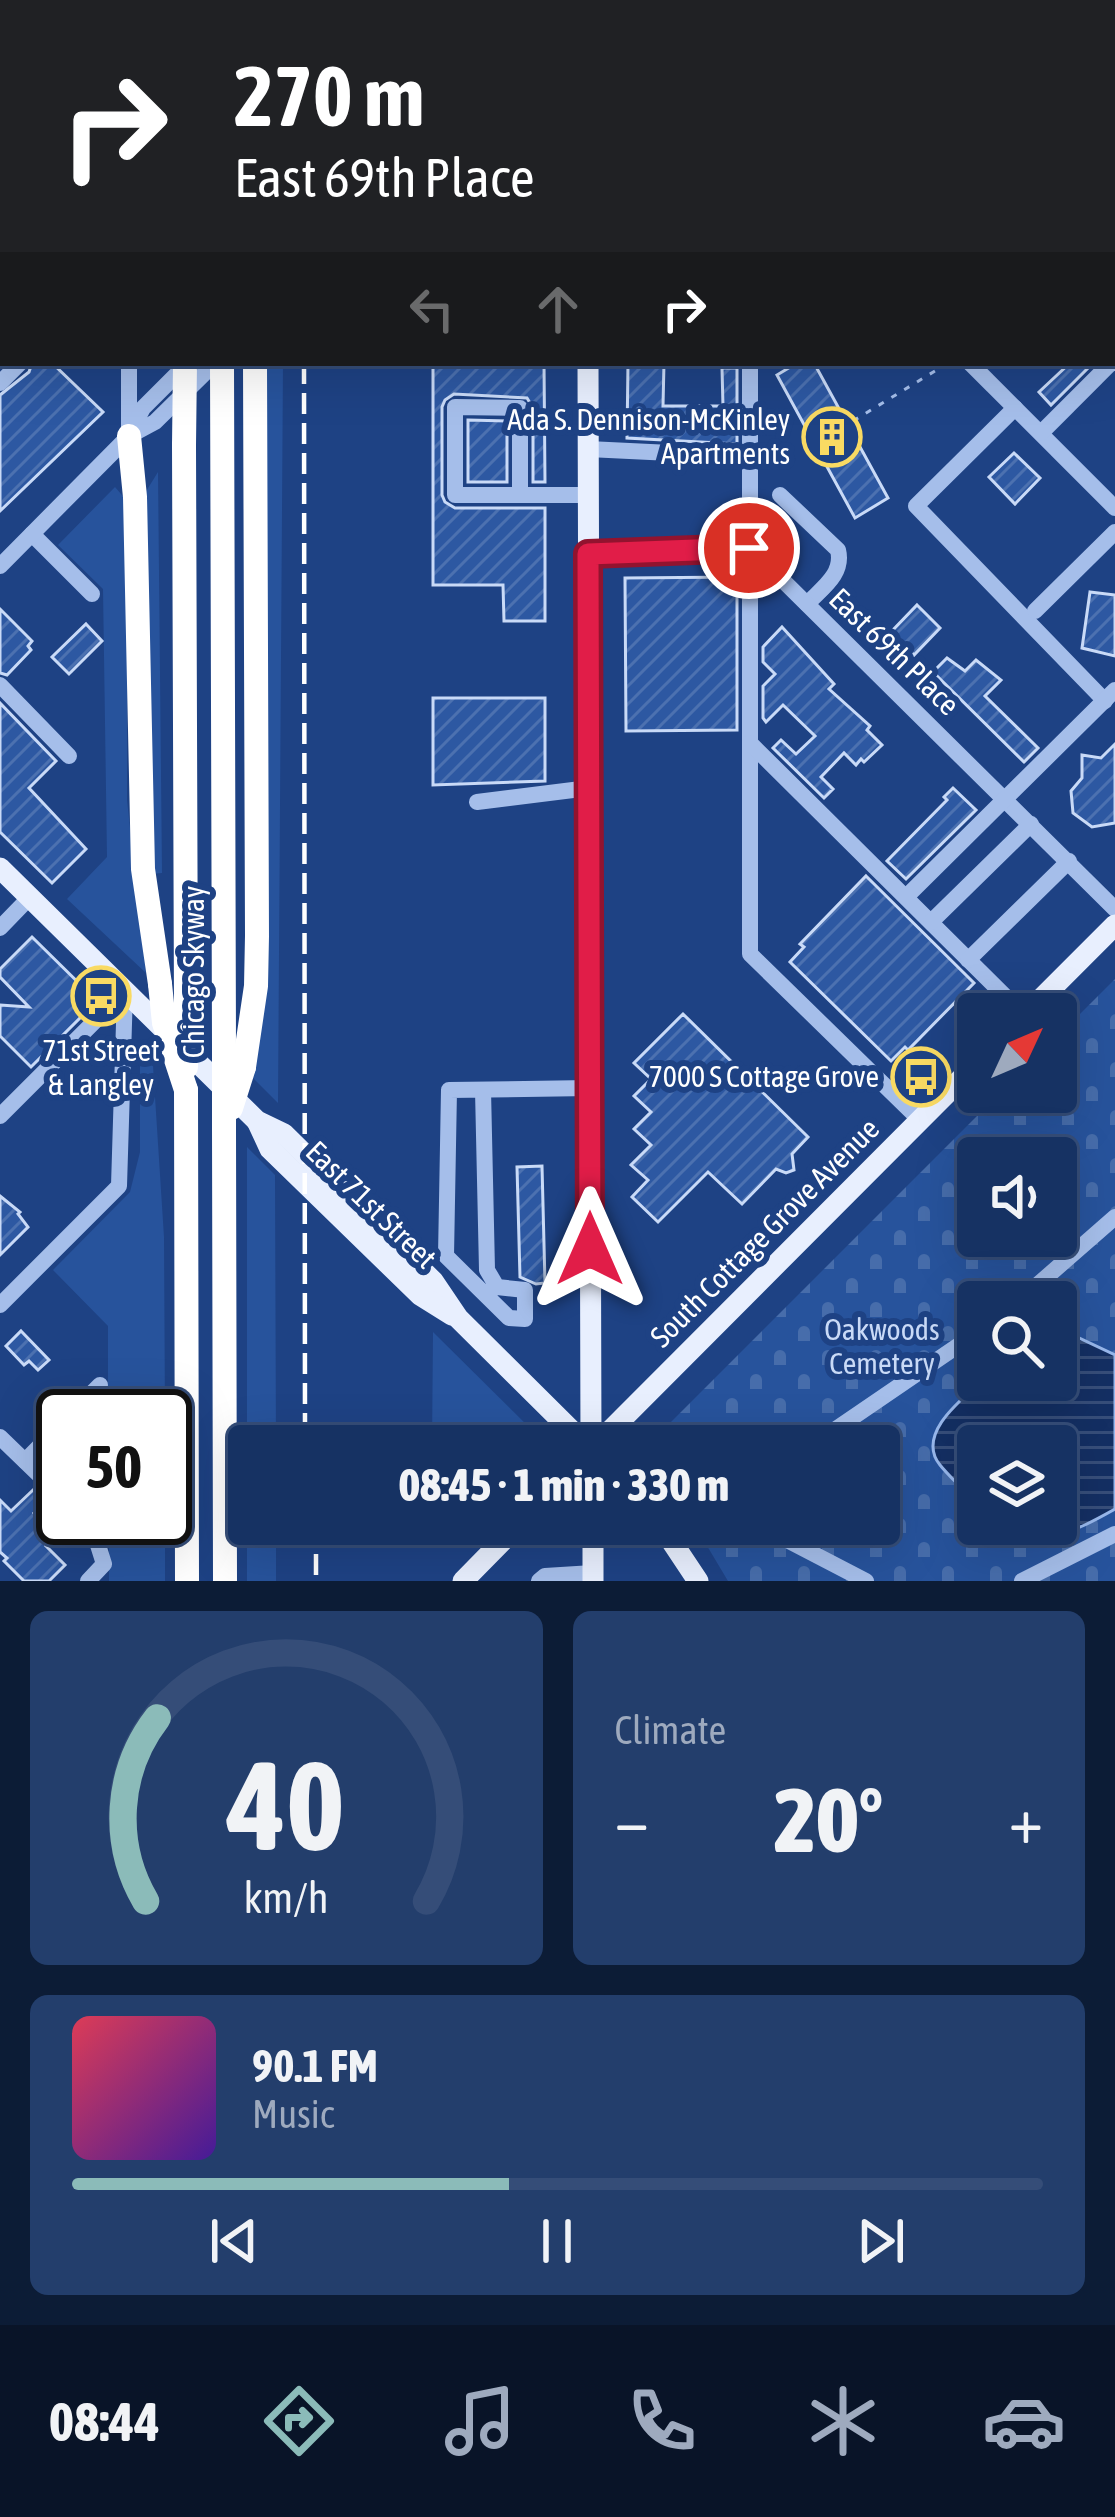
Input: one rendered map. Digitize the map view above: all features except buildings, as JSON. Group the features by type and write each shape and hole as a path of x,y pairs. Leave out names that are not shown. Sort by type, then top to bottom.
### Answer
{"highway":[{"name":"Chicago Skyway","path":"187,366 187,1581"},
{"name":"Chicago Skyway","path":"218,366 225,1581"},
{"path":"224,1128 244,1067 256,969 255,366"},
{"path":"129,436 135,496 142,868 164,1023 186,1090"}],"main road":[{"path":"587,366 591,1425"},
{"name":"East 71st Street","path":"0,868 257,1121 284,1133 433,1281 458,1318 569,1425"},
{"path":"1046,993 1115,925"},
{"name":"South Cottage Grove Avenue","path":"612,1425 957,1083"},
{"path":"463,1581 498,1545"},
{"path":"593,1545 593,1577"},
{"path":"674,1545 698,1581"}],"street":[{"path":"129,366 129,436"},
{"path":"129,436 143,408 184,366"},
{"path":"0,566 129,436 155,422 215,366"},
{"path":"750,366 750,955 920,1120"},
{"path":"973,366 1115,508"},
{"path":"1040,433 1108,366"},
{"path":"520,495 520,408 455,407 455,494 520,495 588,496"},
{"path":"906,897 1110,695 916,506 1015,407"},
{"path":"588,449 734,456"},
{"path":"780,495 838,550 840,558 837,572 807,604"},
{"path":"1035,611 1115,532"},
{"path":"32,534 92,594"},
{"path":"588,554 749,548"},
{"name":"East 69th Place","path":"749,548 1115,909"},
{"path":"0,685 69,756"},
{"path":"750,743 1003,993"},
{"path":"477,802 589,788"},
{"path":"931,922 1031,824"},
{"path":"968,959 1069,861"},
{"path":"0,928 30,898"},
{"path":"0,1117 125,991"},
{"path":"0,1305 119,1186 125,991"},
{"path":"483,1090 487,1270 497,1287 525,1290 525,1319 509,1318 446,1256 449,1090 590,1088"},
{"path":"1042,1281 1115,1216"},
{"path":"842,1425 957,1347"},
{"path":"96,1389 100,1385"},
{"path":"0,1437 36,1472"},
{"path":"25,1461 36,1450"},
{"path":"1022,1581 1115,1534"},
{"path":"88,1581 104,1564 98,1545"},
{"path":"797,1545 866,1581"},
{"path":"539,1581 544,1576 593,1577"}],"path":[{"path":"854,421 943,366"}],"green space":[{"path":"267,366 283,366 278,1103 252,1077 267,848"},
{"path":"158,472 162,873 151,874 145,493"},
{"path":"115,487 127,501 127,800 146,973 67,899 107,857 103,589 58,545"},
{"name":"Oakwoods Cemetery","path":"1115,979 1115,1581 728,1581 707,1545 900,1545 900,1425 668,1425 980,1113 1077,1113 1077,1017"},
{"path":"152,1050 164,1237 165,1389 102,1389 108,1383 108,1326 53,1270 130,1192 140,1152 140,1059"},
{"path":"247,1147 275,1175 276,1425 247,1425"},
{"path":"433,1332 527,1425 432,1425"},
{"path":"109,1545 165,1545 165,1581 109,1581"},
{"path":"247,1545 276,1545 276,1581 247,1581"}],"shaded area":[{"path":"1077,1338 1115,1355 1115,1509 1077,1528 1077,1425 957,1425 957,1483 934,1453 933,1441 960,1401 1077,1401"}],"railway":[{"path":"304,366 305,1425"},
{"path":"316,1545 316,1581"}],"place":[{"name":"Ada S. Dennison-McKinley Apartments","path":"832,437"},
{"name":"71st Street & Langley","path":"101,996"},
{"name":"7000 S Cottage Grove","path":"921,1077"}],"route":[{"path":"590,1249 588,554 749,548"}]}
